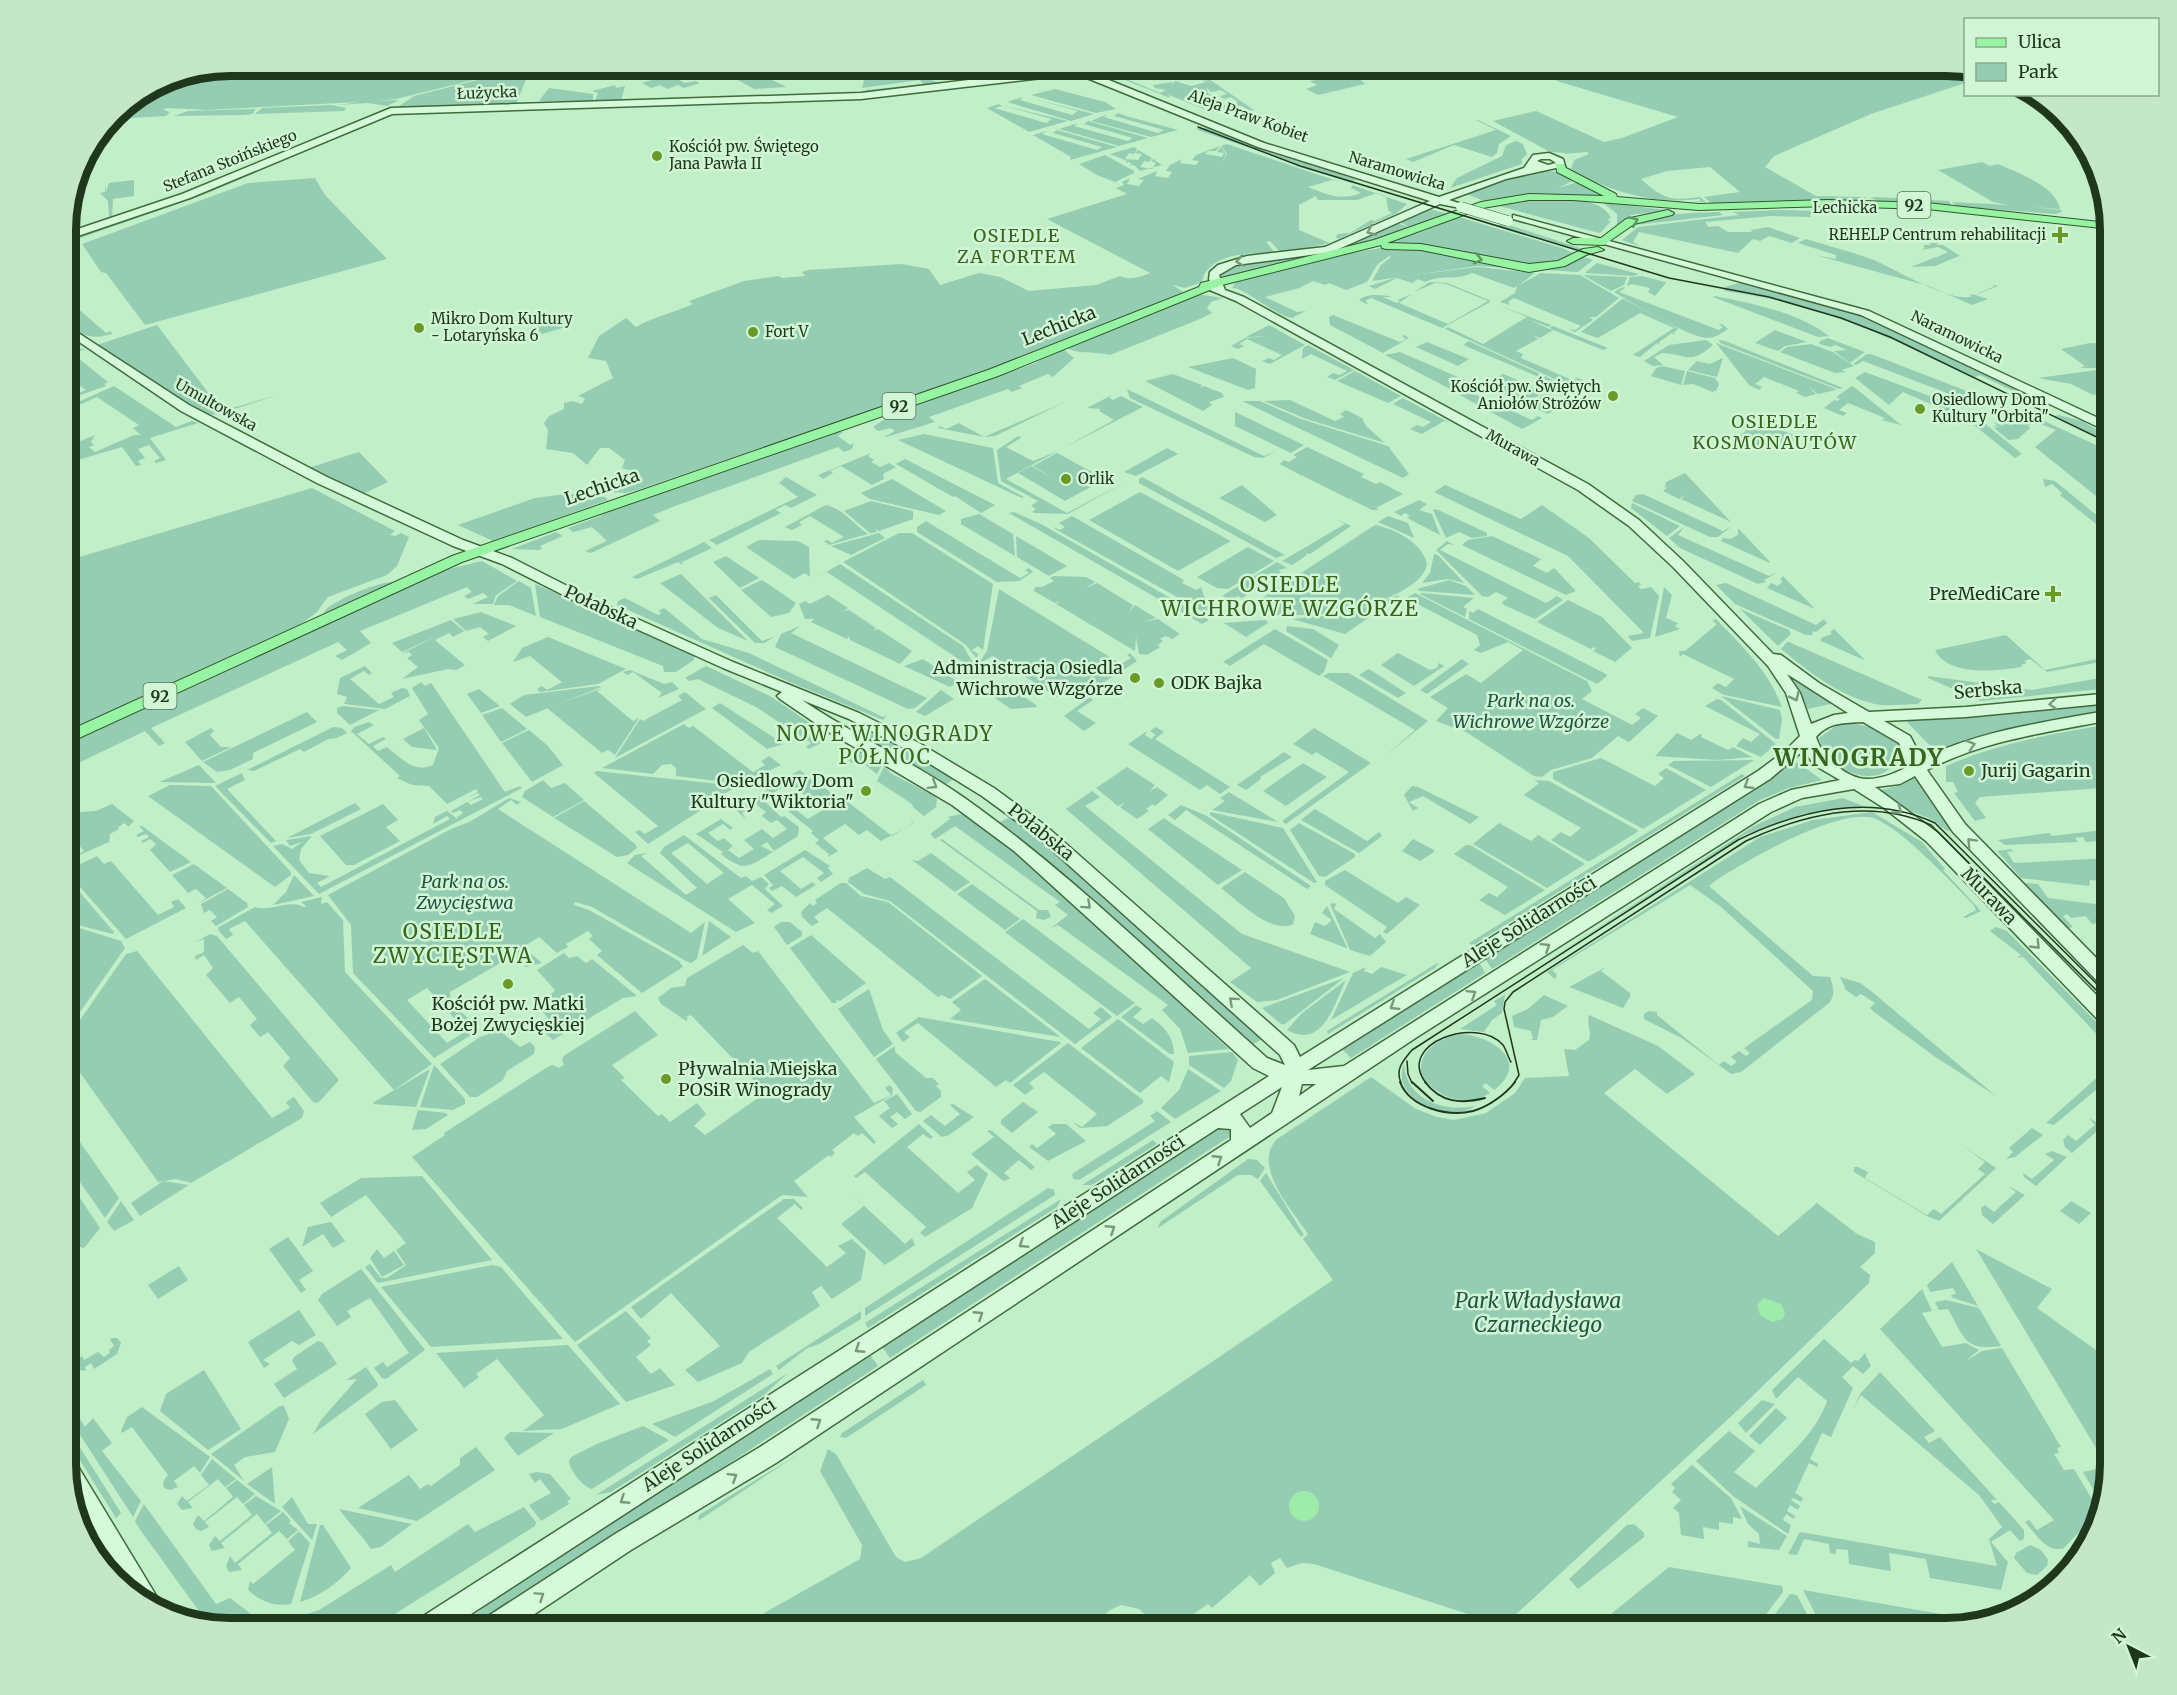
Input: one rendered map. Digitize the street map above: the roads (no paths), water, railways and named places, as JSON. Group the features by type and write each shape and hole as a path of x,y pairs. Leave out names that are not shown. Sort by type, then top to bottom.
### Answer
{"main road":[{"path":"1560,166 1564,171 1604,193 1670,205"},
{"name":"Lechicka","path":"77,734 442,566 513,538 993,373 1163,305 1407,234 1481,205 1510,199 1548,196 1592,202 1614,211 1908,209 1980,214 2100,230"},
{"name":"Lechicka","path":"1614,211 1670,205 1845,203 1919,205 2000,212 2100,225"},
{"path":"1590,238 1602,235 1614,211"},
{"path":"1337,253 1381,246 1407,246 1513,266 1545,268 1568,262 1583,252 1601,246 1626,223 1642,217 1702,211"},
{"path":"1573,242 1601,246"}],"street":[{"name":"Łużycka","path":"419,110 861,96 1024,76"},
{"name":"Aleja Praw Kobiet","path":"1097,76 1247,140 1323,165"},
{"name":"Aleja Praw Kobiet","path":"1099,76 1261,140 1344,165"},
{"name":"Stefana Stoińskiego","path":"77,233 177,199 388,116 419,110"},
{"name":"Stefana Stoińskiego","path":"77,241 190,201 388,116"},
{"name":"Naramowicka","path":"1323,165 1423,202"},
{"name":"Naramowicka","path":"1344,165 1451,196 1466,205"},
{"path":"1216,288 1214,279 1216,272 1228,263 1294,256 1330,249 1423,202 1439,201 1537,165 1560,166"},
{"name":"Naramowicka","path":"1439,201 1466,205"},
{"path":"1466,205 1513,219 1573,242"},
{"name":"Naramowicka","path":"1513,219 1590,238 1601,246 1668,268 1784,289 1883,320 2100,424"},
{"name":"Murawa","path":"1216,288 1595,494 1651,537 1754,640 1806,680 1905,740 1918,768 1959,828 2100,973"},
{"name":"Umultowska","path":"77,335 185,408 357,497 454,541 482,550"},
{"name":"Umultowska","path":"357,497 411,514 466,538 482,550"},
{"path":"507,561 504,549 513,538"},
{"path":"442,566 452,555 454,541"},
{"name":"Połabska","path":"482,550 597,606 872,725 914,747 988,792 1073,858 1277,1040 1292,1057 1293,1072"},
{"name":"Murawa","path":"1754,640 1793,693 1809,735 1812,750 1820,761 1902,812 1932,837 2100,1011"},
{"name":"Połabska","path":"729,665 787,697 838,732 903,767 958,801 985,821 1062,882 1251,1056 1267,1068 1322,1078 1357,1067"},
{"name":"Serbska","path":"1809,735 1825,721 1966,712 2100,699"},
{"path":"1918,768 1951,751 1995,738 2047,724 2100,717"},
{"name":"Aleje Solidarności","path":"443,1618 1332,1045 1780,765 1809,735"},
{"name":"Aleje Solidarności","path":"508,1618 594,1561 768,1455 1357,1067 1766,808 1814,789 1894,780 1918,768"},
{"path":"958,801 975,792 988,792"},
{"path":"985,821 998,821 1014,810"},
{"path":"1277,1040 1300,1048 1332,1045"},
{"path":"1249,1099 1257,1073 1251,1056"},
{"path":"1280,1118 1293,1072"},
{"path":"1214,1121 1233,1119 1240,1125 1242,1133 1240,1144"},
{"path":"78,1489 139,1588"}],"tram line":[{"path":"1198,127 1300,166 1669,278 1769,297 1841,318 1890,337 2100,439"},
{"path":"1401,1083 1399,1069 1412,1050 1738,840 1786,820 1835,809 1861,807 1886,809 1911,814 1935,823 2100,987"},
{"path":"1514,1083 1519,1075 1504,1009 1505,1002 1513,992 1746,841 1791,823 1838,813 1885,812 1931,825 2100,994"},
{"path":"1426,1083 1419,1069 1421,1056 1430,1045 1459,1033 1491,1036 1503,1045 1511,1062"},
{"path":"1407,1061 1408,1074 1412,1083"},
{"path":"1400,1082 1405,1091 1421,1104 1431,1109 1452,1113 1473,1111 1485,1106 1502,1095 1515,1082"},
{"path":"1412,1082 1433,1101"},
{"path":"1425,1082 1438,1094 1452,1100 1468,1101 1485,1098"}],"place":[{"name":"Kościół pw. Świętego Jana Pawła II","path":"657,156"},
{"name":"REHELP Centrum rehabilitacji","path":"2060,235"},
{"name":"Mikro Dom Kultury - Lotaryńska 6","path":"419,328"},
{"name":"Fort V","path":"753,332"},
{"name":"Kościół pw. Świętych Aniołów Stróżów","path":"1613,396"},
{"name":"Osiedlowy Dom Kultury \"Orbita\"","path":"1920,409"},
{"name":"Orlik","path":"1066,479"},
{"name":"PreMediCare","path":"2053,594"},
{"name":"Administracja Osiedla Wichrowe Wzgórze","path":"1135,678"},
{"name":"ODK Bajka","path":"1159,683"},
{"name":"Jurij Gagarin","path":"1969,771"},
{"name":"Osiedlowy Dom Kultury \"Wiktoria\"","path":"866,791"},
{"name":"Kościół pw. Matki Bożej Zwycięskiej","path":"508,984"},
{"name":"Pływalnia Miejska POSiR Winogrady","path":"666,1079"}],"district":[{"name":"OSIEDLE ZA FORTEM","path":"1017,246"},
{"name":"OSIEDLE KOSMONAUTÓW","path":"1775,432"},
{"name":"OSIEDLE WICHROWE WZGÓRZE","path":"1290,597"},
{"name":"NOWE WINOGRADY PÓŁNOC","path":"885,746"},
{"name":"WINOGRADY","path":"1859,758"},
{"name":"OSIEDLE ZWYCIĘSTWA","path":"453,944"}],"park label":[{"name":"Park na os. Wichrowe Wzgórze","path":"1531,711"},
{"name":"Park na os. Zwycięstwa","path":"465,892"},
{"name":"Park Władysława Czarneckiego","path":"1538,1313"}]}
